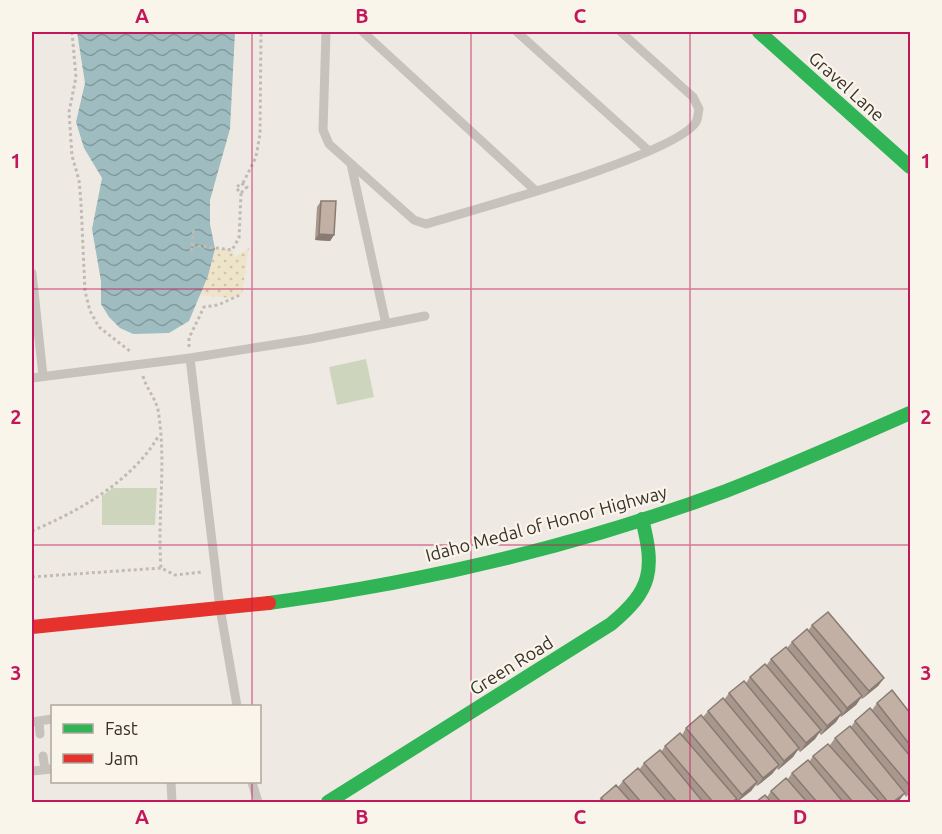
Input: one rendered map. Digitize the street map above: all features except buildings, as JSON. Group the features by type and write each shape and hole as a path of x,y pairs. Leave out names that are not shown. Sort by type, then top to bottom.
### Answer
{"main road":[{"name":"Gravel Lane","path":"759,32 910,167"},
{"name":"Idaho Medal of Honor Highway","path":"32,627 340,593 490,561 642,519 798,462 910,413"},
{"name":"Green Road","path":"328,802 611,624 634,606 650,572 649,549 642,519"}],"lane":[{"path":"326,32 323,130 329,144 414,220 426,224 536,192 649,151 668,143 695,123 699,109 693,97 621,32"},
{"path":"363,32 536,192"},
{"path":"517,32 649,151"},
{"path":"351,164 386,324"},
{"path":"32,273 43,376"},
{"path":"32,378 190,358 425,316"},
{"path":"190,358 220,608 237,705"},
{"path":"40,734 35,721 51,720"},
{"path":"32,771 49,769 43,756"},
{"path":"171,783 172,802"},
{"path":"252,783 258,802"}],"path":[{"path":"72,32 76,77 69,112 72,156 79,180 86,291 90,312 99,327 111,339 130,351 140,365 145,383 157,408 162,483 158,534 161,568"},
{"path":"192,245 232,250 239,238 241,193 236,188 238,184 243,183 256,157 260,134 261,32"},
{"path":"241,193 246,189 243,183"},
{"path":"191,250 194,229"},
{"path":"190,358 189,338 204,307 218,305 242,294"},
{"path":"32,531 76,510 138,465 160,434"},
{"path":"32,577 161,568 175,575 216,571"}],"green space":[{"path":"366,359 374,397 337,405 329,367"},
{"path":"113,488 157,488 155,525 102,525 102,496"}],"sand":[{"path":"249,248 242,294 231,298 200,295 215,249 232,250 235,257"}],"water":[{"path":"77,32 235,32 230,129 210,200 210,224 215,249 208,276 189,321 169,333 133,334 120,328 101,304 101,281 92,229 102,178 84,148 76,122 85,83"}],"traffic: fast":[{"path":"759,32 910,167"},
{"path":"269,603 443,573 558,545 726,491 910,413"},
{"path":"328,802 611,624 625,612 635,600 647,578 648,552 642,519"}],"traffic: jam":[{"path":"32,627 269,603"}]}
